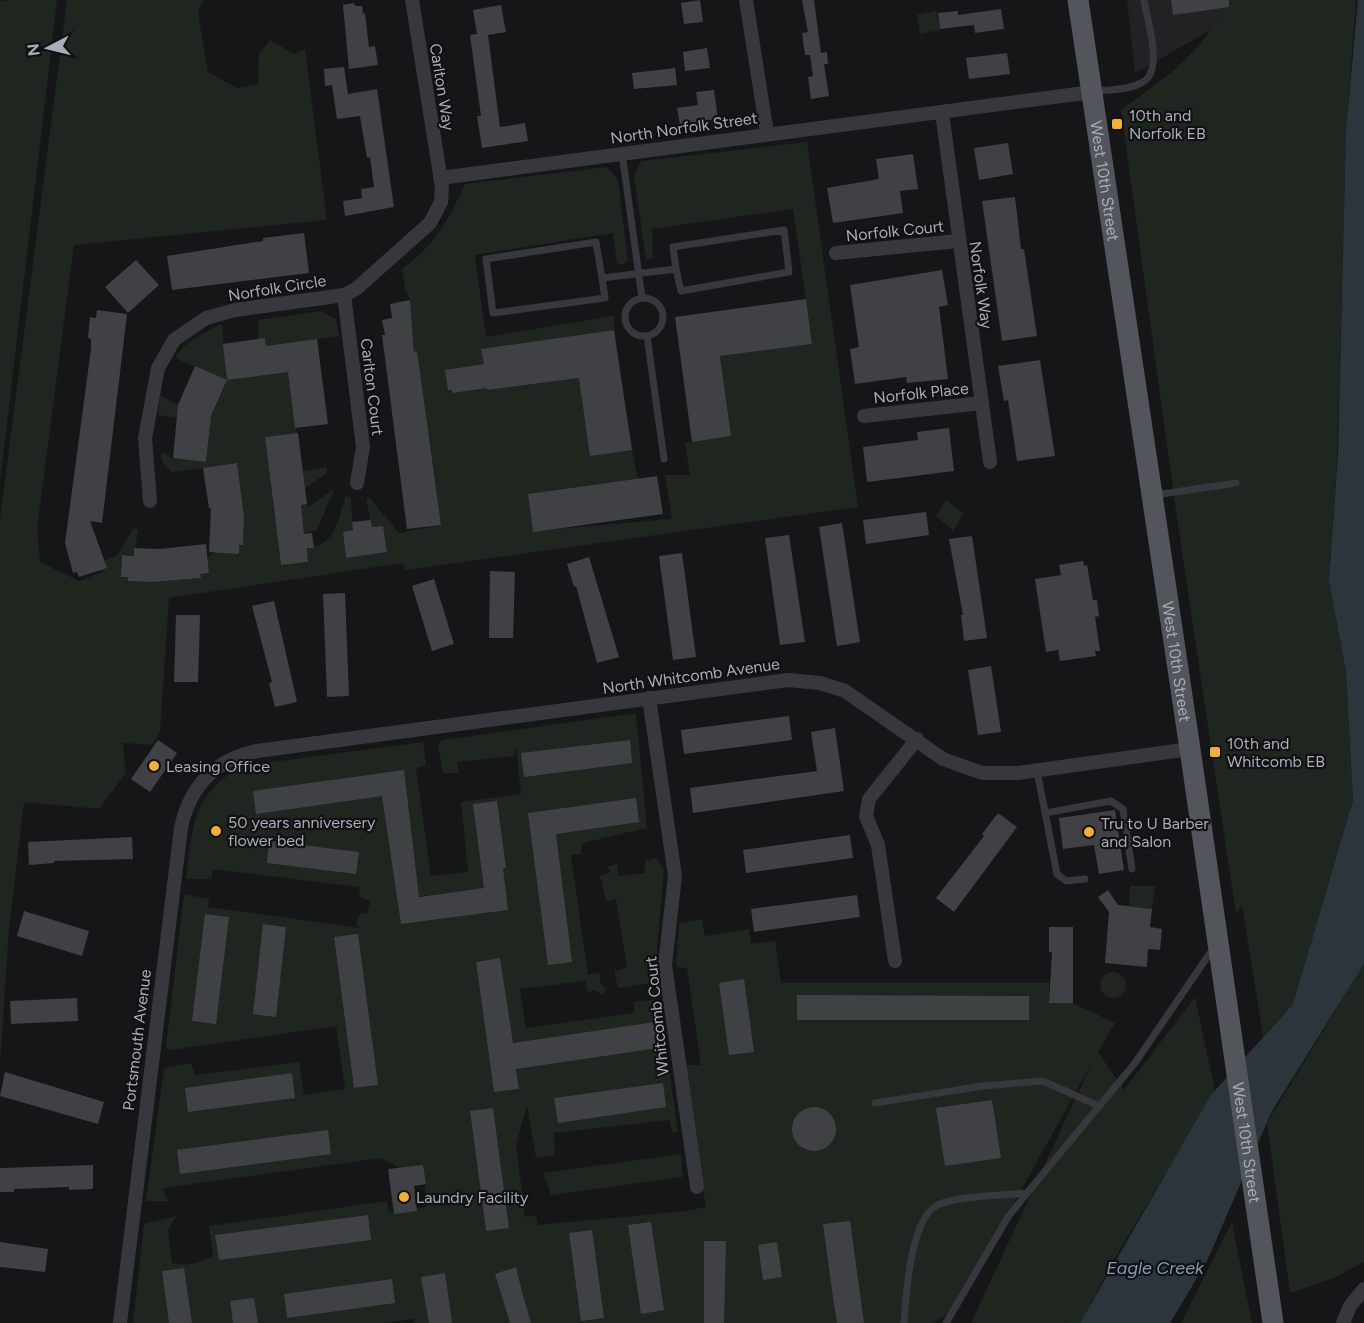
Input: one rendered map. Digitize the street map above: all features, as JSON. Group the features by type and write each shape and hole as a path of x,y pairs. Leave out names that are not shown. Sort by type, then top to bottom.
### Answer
{"main road":[{"name":"West 10th Street","path":"1078,0 1273,1323"}],"street":[{"name":"Carlton Way","path":"412,0 440,178"},
{"path":"746,0 766,134"},
{"name":"North Norfolk Street","path":"440,178 935,110 942,113 1092,92"},
{"name":"Norfolk Way","path":"942,113 990,462"},
{"path":"344,295 373,277 430,223 441,202 440,178"},
{"name":"Norfolk Court","path":"836,253 958,241"},
{"name":"Carlton Court","path":"344,295 363,447 357,483"},
{"name":"Norfolk Circle","path":"150,501 145,438 158,368 174,340 207,318 235,310 344,295"},
{"name":"Norfolk Place","path":"864,416 982,403"},
{"name":"North Whitcomb Avenue","path":"212,771 232,759 257,751 774,681 807,681 833,686 851,694 943,759 969,770 996,774 1037,771 1190,749"},
{"name":"Whitcomb Court","path":"649,698 675,876 665,964 697,1187"},
{"path":"895,961 878,844 866,816 866,808 869,799 917,739"},
{"name":"Portsmouth Avenue","path":"120,1323 181,828 190,798 212,771"},
{"path":"1343,1323 1350,1306 1364,1289"}],"lane":[{"path":"1092,92 1142,83 1152,73 1154,54 1143,0"},
{"path":"622,153 642,298"},
{"path":"784,230 789,272 681,291 676,268 673,247 784,230"},
{"path":"597,242 602,278 604,297 493,312 486,259 597,242"},
{"path":"602,278 676,268"},
{"path":"642,298 654,300 664,316 660,328 647,336 633,333 625,317 630,305 642,298"},
{"path":"647,336 664,459"},
{"path":"1152,496 1236,483"},
{"path":"1037,771 1057,874 1066,881 1084,879"},
{"path":"1045,813 1111,801 1124,809 1132,869"},
{"path":"946,1323 1008,1217 1135,1063 1217,944"},
{"path":"875,1103 983,1086 1043,1081 1099,1106"},
{"path":"904,1323 910,1258 927,1215 936,1206 962,1200 1027,1193"}],"shaded area":[{"path":"57,0 0,483 0,1"},
{"path":"67,0 203,0 198,12 208,72 237,88 258,84 259,54 270,40 294,54 305,49 327,220 74,245 37,529 40,562 79,581 105,571 100,570 104,561 117,555 134,528 138,531 134,556 122,555 121,577 128,577 128,581 152,582 167,548 170,577 179,580 200,578 200,574 209,573 208,557 215,552 239,553 239,545 243,545 244,521 209,508 242,504 237,464 172,472 169,470 162,461 161,452 173,458 206,462 210,423 158,415 160,396 210,419 226,383 221,378 175,358 184,347 202,334 222,324 227,380 255,376 259,320 321,311 336,319 339,336 285,344 295,428 298,433 265,437 270,477 327,467 327,473 305,488 296,478 270,482 275,521 302,518 301,505 307,504 308,507 334,489 317,530 304,534 302,523 276,526 281,565 308,562 307,548 317,546 330,537 346,496 351,498 353,530 343,532 346,558 387,552 383,526 372,527 366,500 369,497 399,533 441,525 414,349 410,300 406,292 402,269 423,251 440,231 465,184 607,167 618,180 628,261 623,265 617,263 613,233 475,255 486,337 614,316 614,330 482,349 487,390 579,378 632,450 638,479 528,494 533,531 672,519 665,475 690,475 685,443 731,436 720,356 812,343 793,209 652,229 653,259 646,259 634,177 641,161 807,142 858,507 405,570 403,563 169,598 160,732 152,745 123,743 126,773 99,809 24,802 9,929 0,1064 0,519"},
{"path":"1127,0 1230,0 1230,19 1135,73"},
{"path":"1227,0 1356,0 1346,136 1337,462 1329,581 1346,672 1353,800 1293,1004 1263,1036 1242,905 1236,915 1176,511 1121,110 1172,72 1198,47 1227,8"},
{"path":"936,11 940,30 920,34 917,15"},
{"path":"946,500 964,513 953,531 936,516"},
{"path":"636,713 647,828 582,843 581,854 571,855 588,975 599,973 601,985 607,989 602,995 595,990 588,993 585,981 520,989 526,1028 634,1013 634,1002 659,999 678,1131 672,1133 670,1120 554,1133 555,1155 536,1158 527,1106 516,1144 525,1217 536,1216 538,1225 686,1211 706,1207 692,1127 685,1065 701,1065 687,968 676,967 679,923 702,919 705,936 749,929 751,944 775,941 781,983 1049,983 1049,1003 1073,1003 1115,1023 1098,1052 1124,1090 1195,997 1215,1091 1118,1253 1080,1323 1066,1323 1067,1319 1065,1323 971,1323 1092,1063 953,1312 931,1323 414,1323 413,1319 383,1323 133,1323 144,1224 176,1216 168,1230 172,1263 188,1264 198,1263 213,1256 209,1226 387,1201 389,1213 427,1207 423,1165 401,1168 381,1158 163,1188 168,1201 146,1201 164,1068 191,1063 195,1075 299,1062 304,1095 345,1089 336,1026 171,1050 166,1047 184,894 209,899 208,907 360,928 356,925 360,913 367,914 370,901 360,897 359,887 213,869 211,879 186,879 193,827 204,801 225,777 242,766 423,742 426,765 416,768 431,876 468,872 461,802 521,794 516,746 514,756 457,762 459,773 443,773 438,744 443,740","holes":["504,886 507,910 401,923 398,899","334,937 378,1085 354,1088","500,958 519,1089 494,1092 476,962","470,1111 509,1228 486,1231"]},
{"path":"656,858 664,870 657,948 658,982 618,988 614,971 627,968 616,899 606,901 600,876 611,872 607,867 617,864 619,876 645,873 645,861"},
{"path":"1130,886 1155,886 1152,909 1129,906"},
{"path":"1364,964 1364,1262 1334,1278 1290,1293 1267,1123"},
{"path":"1113,972 1122,976 1126,985 1122,994 1113,998 1104,994 1100,985 1104,976"},
{"path":"681,1154 683,1177 551,1195 543,1173"},
{"path":"1232,1222 1252,1323 1181,1323"}],"water":[{"name":"Eagle Creek","path":"1358,0 1364,0 1364,964 1272,1111 1207,1261 1170,1323 1080,1323 1211,1095 1293,1004 1353,800 1346,672 1329,581 1338,454 1346,131"}],"building":[{"path":"700,0 703,22 684,24 681,3"},
{"path":"802,0 814,0 821,53 827,52 828,64 824,64 829,96 811,99 808,77 813,76 810,55 805,55 802,33 808,32"},
{"path":"1171,0 1229,0 1229,7 1173,15"},
{"path":"354,3 355,6 362,6 363,14 365,13 369,47 375,46 378,65 349,69 343,5"},
{"path":"501,5 506,32 488,35 500,127 525,123 528,141 482,148 477,116 481,116 470,35 477,34 473,10"},
{"path":"1001,9 1004,29 975,33 974,25 940,29 938,13 958,11 958,15"},
{"path":"707,48 710,68 685,71 683,52"},
{"path":"1007,53 1010,74 969,79 966,58"},
{"path":"344,67 348,94 377,89 394,207 345,216 343,201 362,198 361,189 374,187 370,157 367,158 360,116 337,119 332,85 325,86 324,69"},
{"path":"675,68 677,85 634,89 632,73"},
{"path":"714,90 718,119 680,125 677,108 698,105 696,92"},
{"path":"1008,143 1013,174 979,180 974,148"},
{"path":"913,154 918,189 900,191 903,213 833,223 827,188 879,179 876,159"},
{"path":"1015,197 1021,249 1024,249 1037,336 1002,341 982,201"},
{"path":"304,233 309,273 172,290 167,256 263,241 263,238"},
{"path":"136,260 159,285 128,313 105,287"},
{"path":"942,270 948,305 939,307 948,379 907,383 906,377 855,384 850,349 859,347 850,285"},
{"path":"806,299 812,344 720,356 731,436 692,442 675,317"},
{"path":"410,300 414,352 417,351 441,525 407,529 382,320 392,318 390,304"},
{"path":"97,310 127,314 102,523 90,521 107,568 79,577 77,572 73,573 65,543 91,349 91,339 88,338 90,317 96,318"},
{"path":"614,330 632,450 590,456 579,378 487,390 487,388 452,393 452,390 448,390 445,370 484,364 481,349"},
{"path":"265,338 266,346 317,339 328,424 295,428 288,372 227,380 223,344"},
{"path":"1040,360 1055,456 1017,461 1008,400 1004,401 998,366"},
{"path":"195,366 227,380 211,416 206,462 173,458 178,405"},
{"path":"949,428 954,471 867,482 863,447 918,440 917,432"},
{"path":"298,433 307,504 301,505 304,534 312,533 314,548 307,548 308,562 281,565 265,437"},
{"path":"237,463 244,517 243,545 239,545 239,554 209,552 211,508 209,508 203,468"},
{"path":"657,476 663,514 533,532 528,494"},
{"path":"926,512 929,535 866,544 863,520"},
{"path":"371,520 372,527 383,526 387,552 346,558 343,532 353,530 352,522"},
{"path":"842,523 860,642 837,646 819,527"},
{"path":"789,535 805,642 780,645 765,538"},
{"path":"972,536 987,638 964,641 961,615 963,615 949,539"},
{"path":"206,544 209,573 200,574 201,578 152,582 128,581 128,577 121,577 122,555 134,556 134,548 159,549"},
{"path":"682,553 696,657 673,660 659,556"},
{"path":"589,557 619,657 597,663 576,586 574,587 567,564"},
{"path":"1083,561 1084,566 1087,565 1093,600 1097,600 1099,616 1095,617 1100,651 1095,651 1096,656 1060,661 1058,650 1046,652 1035,579 1061,575 1059,565"},
{"path":"490,571 515,572 513,638 489,638"},
{"path":"434,579 454,644 432,651 412,586"},
{"path":"345,593 349,696 327,697 323,594"},
{"path":"274,601 297,702 275,707 269,683 272,682 252,606"},
{"path":"176,615 200,615 198,682 174,682"},
{"path":"991,666 1001,732 978,735 968,670"},
{"path":"789,716 792,740 684,754 681,730"},
{"path":"835,728 844,791 693,813 690,788 817,771 811,732"},
{"name":"Leasing Office","path":"158,740 177,753 150,792 131,779"},
{"path":"630,740 632,763 524,777 521,753"},
{"path":"404,770 419,897 484,888 473,804 497,801 506,868 503,868 508,910 401,924 382,796 256,814 253,791"},
{"path":"636,798 639,822 556,834 572,962 548,965 528,813"},
{"name":"Tru to U Barber and Salon","path":"1115,810 1124,870 1099,874 1094,845 1063,849 1059,818"},
{"path":"998,813 1017,827 954,912 936,898 984,836 982,834"},
{"path":"850,835 853,858 746,873 743,850"},
{"path":"132,837 133,859 54,861 54,863 29,865 28,842"},
{"path":"269,841 359,852 356,874 267,863"},
{"path":"1108,890 1118,905 1152,909 1150,927 1162,929 1160,950 1148,949 1147,967 1105,963 1109,912 1098,897"},
{"path":"857,895 860,917 754,932 751,909"},
{"path":"24,911 89,931 82,956 17,936"},
{"path":"205,914 229,917 216,1024 192,1021"},
{"path":"263,924 286,927 276,1017 253,1014"},
{"path":"1049,927 1073,927 1073,1003 1049,1003 1052,952 1049,952"},
{"path":"358,934 378,1085 354,1088 334,937"},
{"path":"500,958 513,1043 655,1022 658,1048 516,1069 519,1089 494,1092 476,962"},
{"path":"744,979 754,1052 729,1055 719,983"},
{"path":"797,995 1029,996 1029,1020 797,1020"},
{"path":"77,998 78,1021 11,1024 10,1001"},
{"path":"5,1072 104,1102 98,1124 0,1096"},
{"path":"292,1073 295,1098 188,1112 185,1088"},
{"path":"663,1083 666,1107 558,1123 554,1098"},
{"path":"992,1100 1001,1158 945,1166 936,1108"},
{"path":"814,1107 829,1114 836,1129 829,1144 814,1151 799,1144 792,1129 799,1114"},
{"path":"493,1108 509,1228 486,1231 470,1111"},
{"path":"328,1130 331,1154 180,1174 177,1150"},
{"path":"93,1165 93,1189 69,1190 69,1187 14,1189 14,1192 0,1192 0,1168"},
{"name":"Laundry Facility","path":"423,1165 426,1184 414,1186 417,1211 394,1214 388,1169"},
{"path":"368,1215 371,1240 219,1260 215,1235"},
{"path":"850,1221 864,1323 837,1323 823,1224"},
{"path":"651,1222 664,1310 641,1314 628,1225"},
{"path":"592,1230 604,1318 581,1321 569,1233"},
{"path":"704,1241 726,1241 724,1323 704,1323"},
{"path":"0,1242 48,1249 45,1272 0,1267"},
{"path":"777,1242 782,1277 763,1280 758,1245"},
{"path":"516,1267 531,1323 510,1323 495,1274"},
{"path":"184,1268 192,1323 169,1323 162,1271"},
{"path":"445,1273 452,1323 429,1323 421,1277"},
{"path":"392,1279 395,1303 287,1318 284,1294"},
{"path":"254,1298 258,1323 233,1323 230,1301"}],"place":[{"name":"10th and Norfolk EB","path":"1117,124"},
{"name":"10th and Whitcomb EB","path":"1215,752"},
{"name":"Leasing Office","path":"154,766"},
{"name":"50 years anniversery flower bed","path":"216,831"},
{"name":"Tru to U Barber and Salon","path":"1089,832"},
{"name":"Laundry Facility","path":"404,1197"}]}
